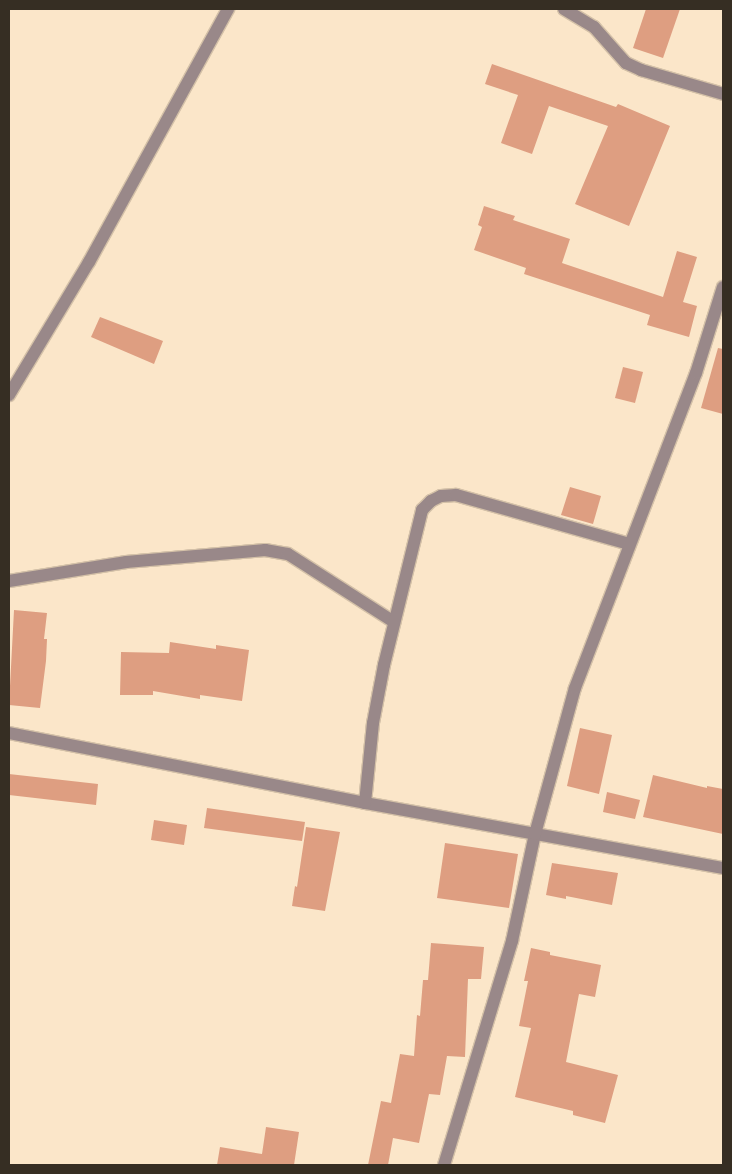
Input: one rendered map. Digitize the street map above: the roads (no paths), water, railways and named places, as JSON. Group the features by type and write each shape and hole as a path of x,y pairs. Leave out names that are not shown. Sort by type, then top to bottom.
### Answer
{"street":[{"path":"9,395 89,262 228,9"},
{"path":"564,9 594,27 626,63 723,94"},
{"path":"444,1165 512,941 535,834 575,688 696,373 722,294"},
{"path":"365,803 373,723 394,622 422,510 431,501 441,496 456,495 629,544"},
{"path":"9,580 126,562 265,550 288,554 394,622"},
{"path":"9,733 365,803 723,868"}]}
